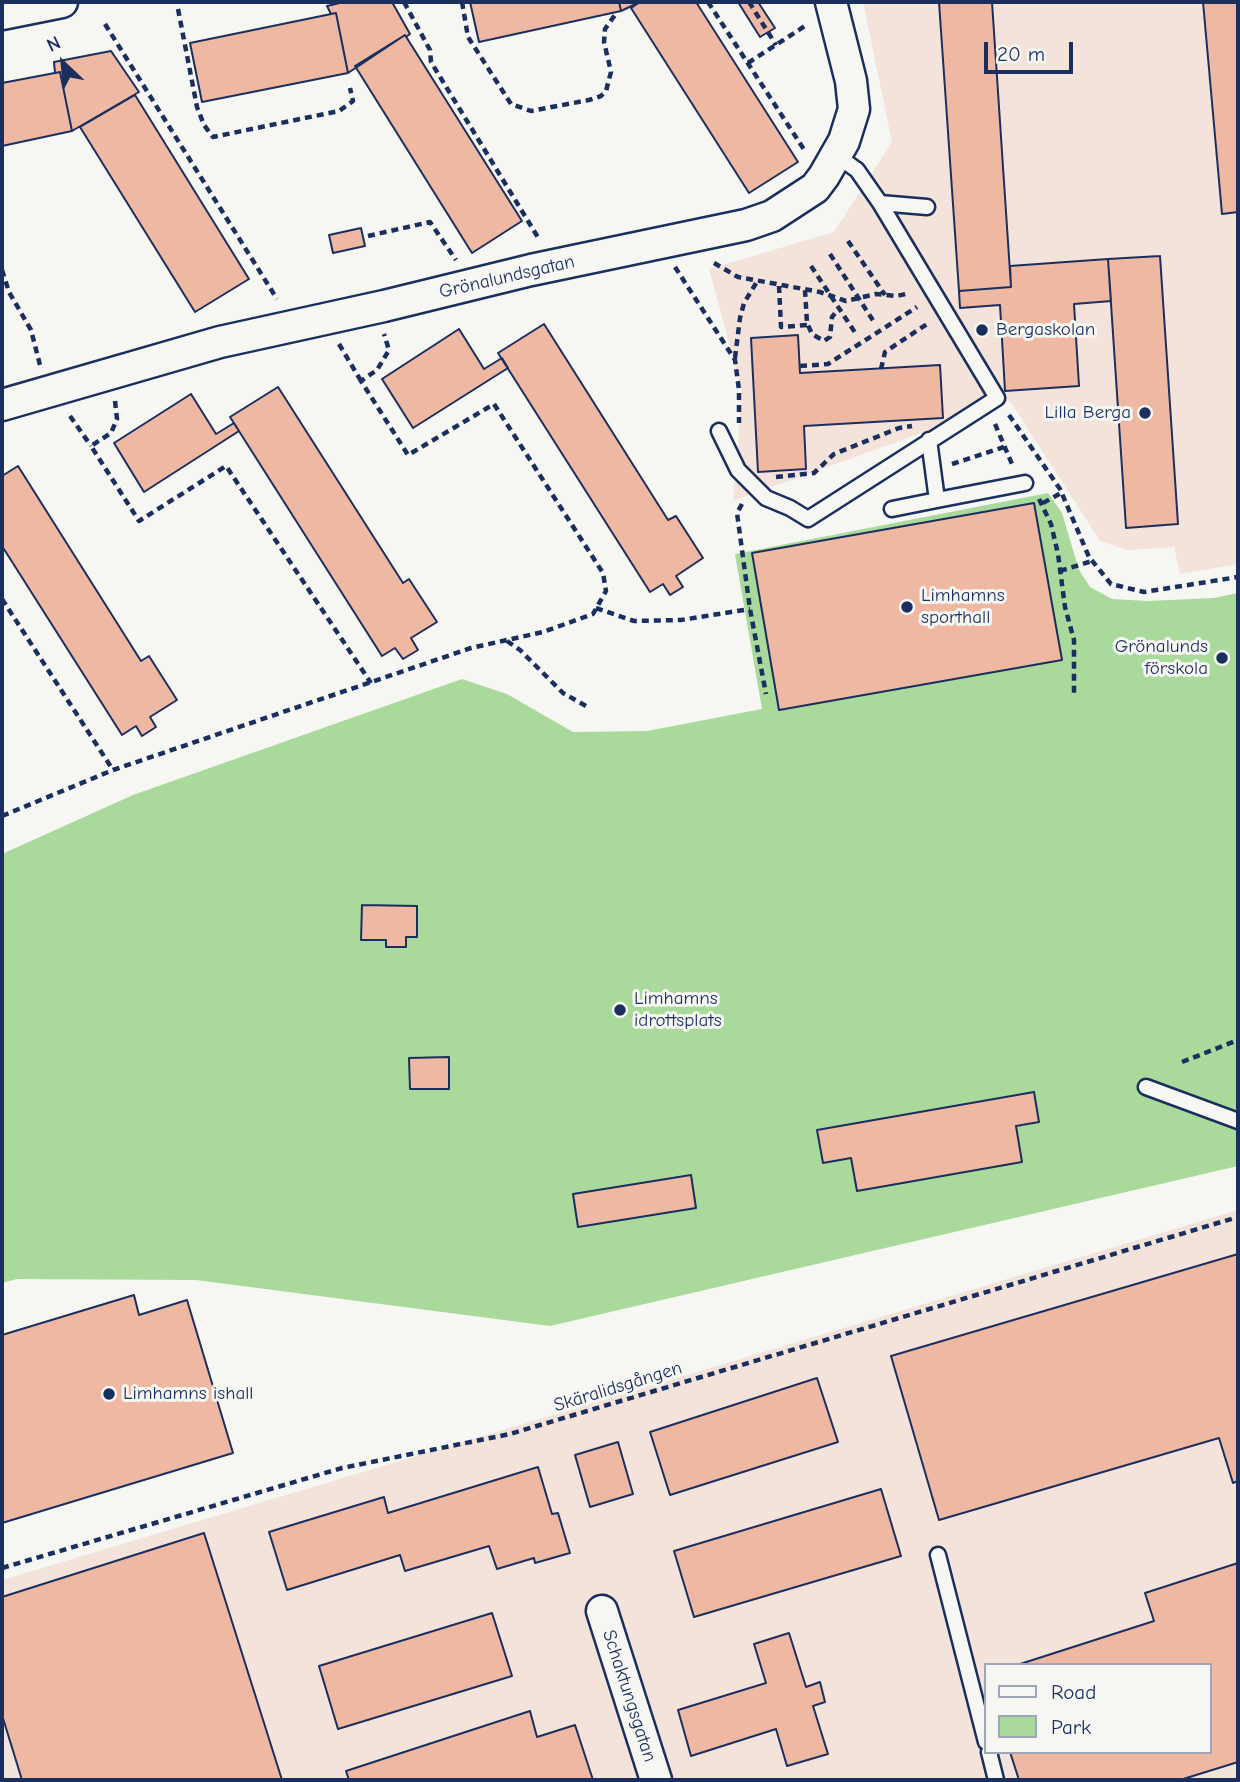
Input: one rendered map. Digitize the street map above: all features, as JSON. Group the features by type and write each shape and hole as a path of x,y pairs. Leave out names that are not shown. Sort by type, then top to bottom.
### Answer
{"street":[{"path":"2,14 62,2"},
{"name":"Grönalundsgatan","path":"2,405 220,342 531,270 746,225 772,216 815,188 844,141 854,109 851,82 822,11"},
{"name":"Schaktungsgatan","path":"602,1611 656,1780"}],"lane":[{"path":"719,431 738,470 765,498 808,519 992,401 946,313 880,203 857,170 830,166"},
{"path":"880,203 927,207"},
{"path":"929,440 937,500"},
{"path":"892,509 1025,483"},
{"path":"1146,1087 1238,1121"},
{"path":"938,1555 984,1734"},
{"path":"990,1754 996,1780"}],"path":[{"path":"404,2 430,50 431,62 530,221"},
{"path":"462,2 468,37 511,104 531,111 589,100 607,91 611,72 604,42 605,29 615,15"},
{"path":"708,2 804,150 830,166"},
{"path":"748,2 776,45"},
{"path":"178,9 197,107 204,125 213,137 339,111 353,101 350,88"},
{"path":"748,64 822,11"},
{"path":"105,24 294,325"},
{"path":"368,236 430,222 457,261"},
{"path":"848,241 885,295"},
{"path":"830,254 874,322"},
{"path":"710,261 738,277 846,301 876,294 897,296 933,291"},
{"path":"672,264 735,360"},
{"path":"811,266 856,334"},
{"path":"2,270 9,292 31,330 41,367"},
{"path":"733,460 740,433 735,339 744,303 758,281"},
{"path":"779,286 781,327 807,325"},
{"path":"805,290 807,325 812,334 824,341 830,337 832,317 839,308"},
{"path":"800,366 828,364 849,353 933,291"},
{"path":"881,369 885,352 893,345 946,313"},
{"path":"361,381 377,370 389,350 381,327"},
{"path":"2,816 113,770 471,648 543,632 593,614 606,591 603,573 494,404 408,455 335,337"},
{"path":"91,446 111,433 117,419 115,394"},
{"path":"992,401 1004,447 1015,469 1043,503 1051,524 1065,607 1074,640 1074,694"},
{"path":"992,401 1061,493 1092,561 1111,584 1144,592 1238,577"},
{"path":"65,410 139,521 226,466 371,683"},
{"path":"766,694 750,609 737,513 750,482 814,473 834,454 899,428 928,422 941,422 952,426"},
{"path":"933,470 1004,447"},
{"path":"1043,503 1061,493"},
{"path":"1060,571 1092,561"},
{"path":"2,599 113,770"},
{"path":"596,608 634,621 681,620 750,609"},
{"path":"507,640 563,693 586,706"},
{"path":"1182,1062 1238,1040"},
{"name":"Skäralidsgången","path":"2,1568 342,1468 510,1434 1238,1217"}],"shaded area":[{"name":"Bergaskolan","path":"863,2 1238,2 1238,564 1180,574 1174,547 1128,550 1100,541 1010,401 733,501 742,391 709,269 834,232 892,142"},
{"path":"1238,1210 1238,1780 2,1780 2,1580"}],"green space":[{"name":"Limhamns idrottsplats","path":"1048,493 1062,513 1079,570 1090,587 1112,599 1148,601 1214,598 1238,593 1238,1166 550,1326 196,1280 17,1279 2,1283 2,854 133,795 462,679 507,694 573,732 647,731 762,709 735,554"}],"building":[{"path":"344,2 392,2 410,34 348,73 336,13 331,14 327,6"},
{"path":"470,2 619,2 621,11 479,42"},
{"path":"619,2 640,2 621,11"},
{"path":"640,2 696,2 798,162 749,193 631,8"},
{"path":"738,2 758,2 775,28 760,37"},
{"path":"939,2 992,2 1011,287 959,291"},
{"path":"1203,2 1238,2 1238,212 1222,214"},
{"path":"336,13 348,73 202,102 190,43"},
{"path":"405,35 522,221 472,253 355,66"},
{"path":"111,51 139,92 72,131 60,72 55,73 54,62"},
{"path":"60,72 72,131 2,146 2,83"},
{"path":"135,95 249,279 195,312 80,127"},
{"path":"361,228 365,246 333,253 329,235"},
{"name":"Lilla Berga","path":"1160,256 1178,524 1126,528 1108,259"},
{"path":"1108,259 1111,301 1074,304 1079,386 1005,391 1000,305 960,308 959,291 1011,287 1010,266"},
{"path":"544,324 668,520 676,516 703,558 676,576 683,587 670,595 663,584 650,592 498,353"},
{"path":"459,329 484,369 502,358 508,368 413,428 382,379"},
{"path":"798,335 800,373 940,365 943,418 804,426 806,469 758,472 751,338"},
{"path":"278,387 403,583 409,579 437,622 411,638 418,650 403,659 395,648 382,656 230,417"},
{"path":"191,394 216,434 234,423 239,431 144,492 114,443"},
{"path":"18,466 141,661 149,656 177,700 150,717 156,727 142,736 136,726 122,735 2,546 2,476"},
{"name":"Limhamns sporthall","path":"1034,503 1062,660 779,710 752,553"},
{"path":"362,905 417,906 417,937 406,937 406,947 386,947 386,940 361,940"},
{"path":"449,1057 449,1089 410,1089 409,1058"},
{"path":"1034,1092 1039,1122 1016,1126 1022,1162 857,1191 851,1158 823,1163 817,1130"},
{"path":"691,1175 696,1208 578,1227 573,1194"},
{"path":"1238,1254 1238,1481 1233,1483 1219,1438 939,1520 891,1356"},
{"name":"Limhamns ishall","path":"134,1295 139,1315 187,1300 233,1453 2,1523 2,1335"},
{"path":"817,1378 838,1442 670,1495 650,1432"},
{"path":"618,1442 633,1494 590,1507 575,1455"},
{"path":"538,1467 552,1514 558,1513 570,1553 535,1563 534,1558 497,1569 489,1546 405,1571 400,1555 287,1590 269,1532 384,1497 388,1513"},
{"path":"881,1489 901,1556 694,1617 674,1551"},
{"path":"204,1533 282,1780 22,1780 2,1715 2,1597"},
{"path":"1238,1563 1238,1762 1180,1780 1019,1780 1011,1754 1212,1754 1212,1663 1023,1663 1154,1621 1145,1593"},
{"path":"492,1613 512,1676 338,1729 319,1666"},
{"path":"789,1633 806,1687 820,1682 825,1702 813,1706 828,1754 787,1766 776,1729 691,1756 678,1710 766,1683 754,1644"},
{"path":"530,1711 537,1737 575,1725 593,1780 349,1780 346,1771"}],"place":[{"name":"Bergaskolan","path":"982,330"},
{"name":"Lilla Berga","path":"1145,413"},
{"name":"Limhamns sporthall","path":"907,607"},
{"name":"Grönalunds förskola","path":"1222,658"},
{"name":"Limhamns idrottsplats","path":"620,1010"},
{"name":"Limhamns ishall","path":"109,1394"}]}
